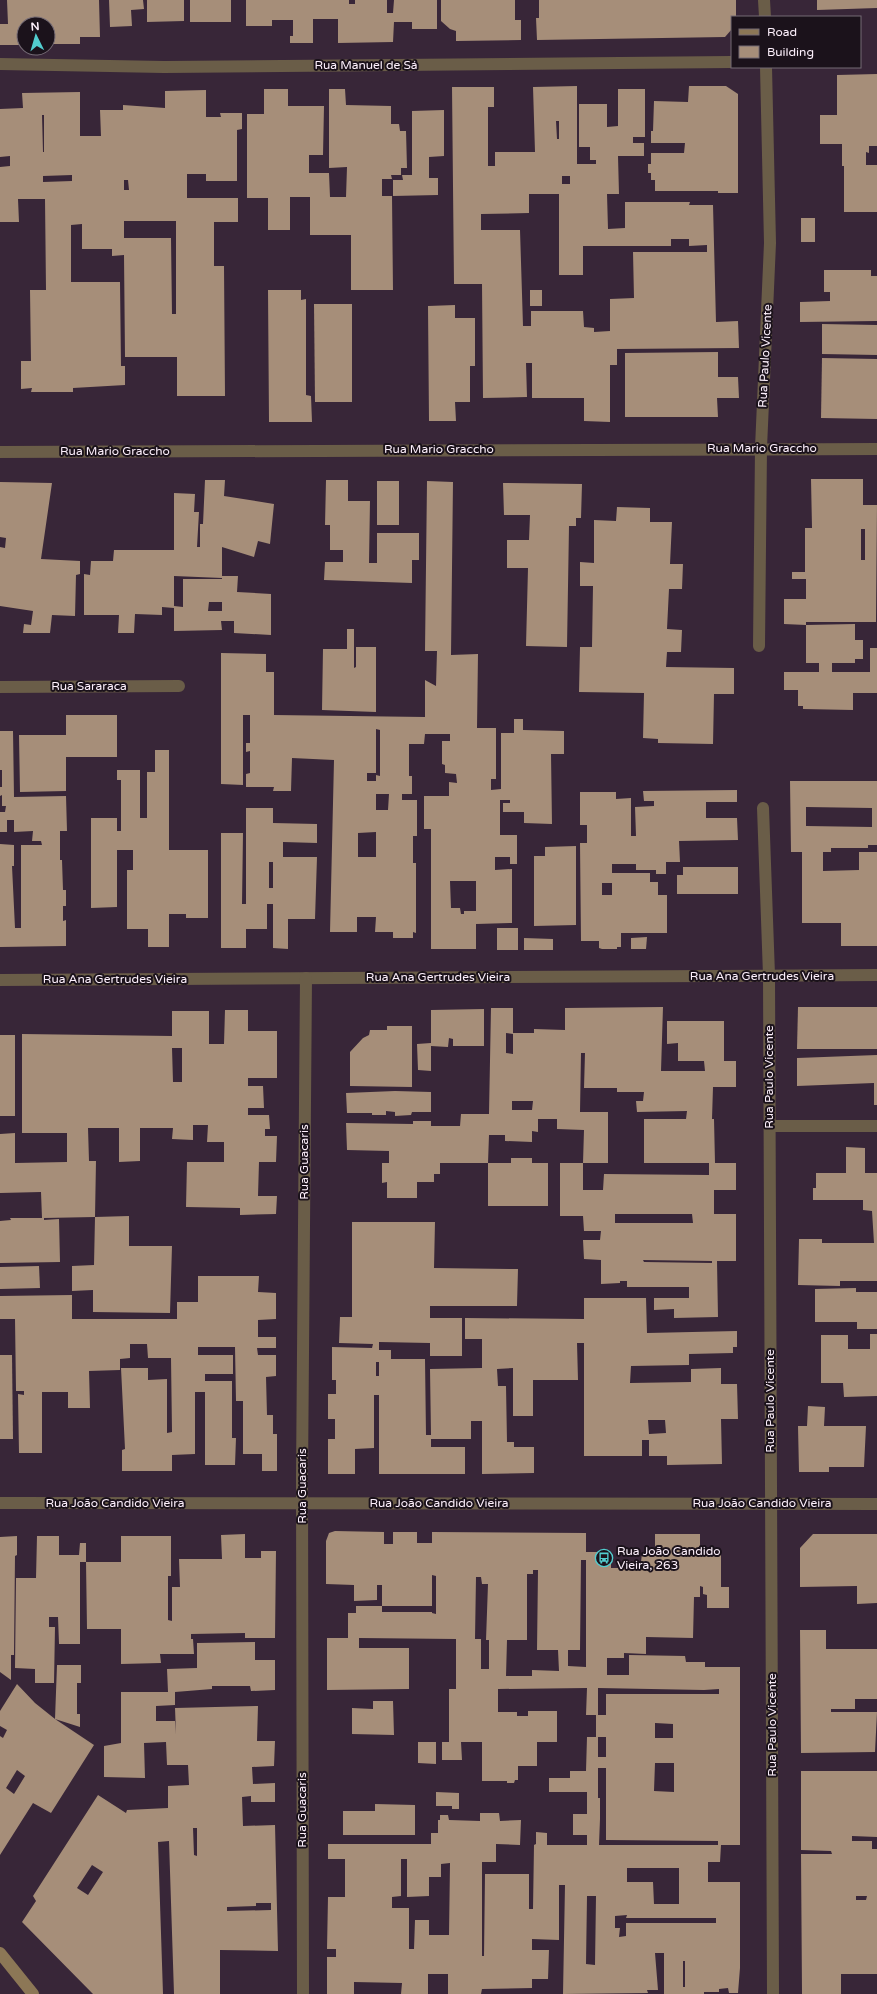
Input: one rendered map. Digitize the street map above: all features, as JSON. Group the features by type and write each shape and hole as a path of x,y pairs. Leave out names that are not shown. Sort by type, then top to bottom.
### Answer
{"street":[{"path":"764,0 765,16"},
{"name":"Rua Manuel de Sá","path":"0,64 172,67 731,62"},
{"name":"Rua Paulo Vicente","path":"759,646 760,448 770,243 766,68"},
{"name":"Rua Mario Graccho","path":"0,452 877,448"},
{"name":"Rua Sararaca","path":"0,687 179,686"},
{"name":"Rua Paulo Vicente","path":"763,808 768,976 773,1994"},
{"name":"Rua Ana Gertrudes Vieira","path":"0,980 877,975"},
{"name":"Rua Guacaris","path":"302,1994 302,1503 306,978"},
{"path":"769,1126 877,1126"},
{"name":"Rua João Candido Vieira","path":"0,1503 877,1504"},
{"path":"0,1953 33,1994"}],"building":[{"path":"7,0 99,0 100,37 80,37 80,44 56,44 56,16 16,16 16,45 0,45 0,24 8,24"},
{"path":"109,0 143,0 144,9 131,10 132,26 110,27"},
{"path":"147,0 184,0 184,21 147,22"},
{"path":"190,0 231,0 231,22 190,22"},
{"path":"246,0 349,0 349,4 355,4 355,0 387,0 387,13 393,13 394,0 437,0 437,29 412,29 412,22 394,22 393,42 338,43 338,19 313,19 313,43 290,43 290,36 293,36 293,20 272,20 272,26 246,26"},
{"path":"441,0 515,0 515,20 521,20 521,40 456,41 456,31 450,29 441,21"},
{"path":"539,0 736,0 736,16 731,16 731,30 725,37 537,40 536,18 539,18"},
{"path":"817,0 877,0 877,8 817,10"},
{"path":"877,74 877,146 869,146 869,153 866,152 866,165 877,165 877,212 844,212 844,166 842,166 842,144 820,144 820,115 837,115 837,75"},
{"path":"577,86 577,164 596,164 596,160 590,160 590,147 579,147 579,104 607,104 607,127 618,126 618,89 645,89 645,137 633,137 633,143 644,143 644,156 618,156 619,194 607,194 608,229 625,228 625,202 690,202 689,205 713,205 716,322 738,321 739,348 617,349 617,365 610,365 610,422 584,421 584,398 532,398 532,363 526,363 527,397 483,398 482,284 454,284 452,87 494,87 494,107 488,107 488,166 495,166 495,152 535,152 533,87","holes":["556,121 559,121 559,139 557,139","562,176 570,176 570,184 562,184","529,194 559,194 559,275 583,275 583,246 671,246 671,239 689,239 689,246 707,245 707,252 633,252 634,298 610,299 610,331 594,332 594,328 584,327 583,311 531,311 531,326 523,326 520,230 481,230 481,214 529,213"]},
{"path":"689,86 726,86 738,94 738,193 718,193 718,191 655,191 655,180 651,180 651,173 648,173 648,164 651,164 651,153 684,153 685,143 651,143 654,101 688,102"},
{"path":"264,89 288,89 288,106 324,106 323,155 309,155 309,173 329,173 330,197 346,197 347,167 329,168 329,89 345,89 346,105 391,106 391,124 399,124 400,131 406,131 407,168 401,168 401,175 391,175 392,179 382,179 382,196 392,196 393,290 351,290 351,235 310,235 310,197 290,197 290,230 268,230 268,198 247,198 247,114 264,114"},
{"path":"206,90 206,117 221,117 220,113 242,113 242,129 237,130 237,181 206,181 206,174 187,174 187,198 238,198 238,222 214,222 214,266 224,266 225,396 177,396 177,357 125,357 124,255 112,256 112,249 82,249 82,224 71,225 71,282 120,282 121,366 125,366 125,385 73,388 73,392 31,392 32,388 21,389 21,361 31,361 30,290 46,290 45,199 18,199 19,222 0,222 0,167 10,166 10,156 0,157 0,109 23,108 22,93 80,92 80,136 101,136 100,110 123,110 123,105 165,108 165,91","holes":["42,115 44,115 43,152","72,175 72,181 43,182 43,176","124,180 128,180 129,190 124,190","124,221 176,221 176,314 172,314 171,238 124,238"]},
{"path":"444,110 444,156 429,157 429,178 438,178 438,195 393,196 393,180 403,180 402,175 412,175 412,111"},
{"path":"801,218 815,218 815,242 801,242"},
{"path":"824,270 871,270 871,276 877,276 877,321 800,322 800,302 830,301 830,292 824,292"},
{"path":"268,290 301,290 301,300 306,299 306,395 311,396 312,422 269,422"},
{"path":"530,290 542,290 542,306 530,306"},
{"path":"314,304 352,304 352,402 315,402"},
{"path":"455,305 455,318 475,318 475,366 470,366 470,402 455,402 456,421 429,421 428,306"},
{"path":"822,324 877,325 877,355 822,354"},
{"path":"718,352 718,377 738,377 739,398 717,398 718,417 625,417 625,353"},
{"path":"822,358 877,359 877,419 821,418"},
{"path":"811,479 863,479 863,505 877,505 876,622 806,622 806,625 784,624 784,599 806,599 806,579 792,579 792,572 805,572 805,528 812,528","holes":["861,529 865,529 865,560 861,560"]},
{"path":"205,480 225,480 224,496 274,504 270,544 258,541 254,557 222,547 222,576 238,576 237,592 271,594 271,635 234,633 234,621 221,621 222,630 174,631 174,608 162,607 162,615 135,614 134,633 118,633 119,615 84,615 84,574 90,575 91,561 113,561 114,550 174,550 174,493 195,494 194,512 199,512 197,547 200,547 200,524 203,524","holes":["174,576 222,578 222,579 183,579 183,607 174,606","209,602 222,602 222,611 208,611"]},
{"path":"326,480 348,480 348,501 370,501 369,563 377,563 377,533 419,533 419,560 412,560 412,583 324,580 325,562 343,562 343,550 330,550 330,525 325,525"},
{"path":"377,481 399,481 399,525 377,525"},
{"path":"427,481 453,482 451,655 478,654 477,728 496,728 496,779 491,779 491,790 501,789 501,733 514,733 514,719 523,719 523,730 564,731 564,754 551,754 552,824 524,823 524,812 503,812 503,803 510,803 510,800 500,800 500,835 517,835 517,864 510,864 510,857 495,857 495,870 512,869 512,923 476,924 476,949 431,949 431,829 424,829 424,796 449,796 449,782 457,783 456,774 445,773 445,765 442,764 442,741 450,741 450,734 425,734 424,744 409,744 409,776 412,776 412,794 402,794 402,800 417,800 417,836 413,836 413,863 416,863 416,933 413,932 413,938 393,938 393,932 375,932 376,917 357,917 357,932 330,932 334,760 292,758 291,791 273,791 274,787 246,787 246,774 250,773 250,751 246,752 246,743 250,743 250,715 243,715 243,785 221,784 221,653 266,654 266,672 274,672 274,715 425,717 425,680 436,686 437,651 425,651","holes":["376,729 380,730 380,776 376,775 376,781 367,781 367,773 376,773","376,794 389,794 388,810 376,810","376,832 376,857 358,857 358,833","450,881 476,881 476,911 464,911 464,914 461,914 460,908 451,908"]},
{"path":"0,482 52,483 41,559 80,561 80,574 76,575 75,616 52,615 50,633 23,633 24,624 31,625 33,611 0,606 0,547 5,548 6,538 0,537"},
{"path":"503,483 582,484 581,518 576,518 576,526 569,526 567,647 526,646 528,568 507,568 507,540 529,540 530,515 504,515"},
{"path":"617,507 650,508 650,522 672,522 670,564 683,564 682,589 669,589 667,629 682,630 681,652 667,652 666,667 734,668 734,694 714,694 713,744 658,743 658,739 643,738 644,693 579,692 580,647 592,647 593,586 580,586 580,562 594,563 594,520 616,521"},
{"path":"855,624 855,640 863,640 863,659 855,659 855,663 832,663 832,672 870,672 870,648 877,648 877,693 853,693 853,710 803,709 803,706 798,706 798,690 784,690 784,672 819,672 819,663 806,663 806,625"},
{"path":"347,629 354,629 354,668 356,667 356,647 376,647 376,712 322,710 323,649 347,649"},
{"path":"66,715 117,715 117,757 66,757 66,791 20,792 19,735 66,735"},
{"path":"0,731 13,731 14,797 66,796 67,831 60,831 60,860 62,860 63,890 66,890 66,906 63,906 63,921 66,920 66,946 0,947 0,844 14,845 14,866 12,866 15,928 21,928 21,845 42,845 41,841 32,841 33,831 14,832 14,820 7,820 7,832 0,832 0,812 5,812 6,806 2,806 2,795 0,796 0,787 2,787 2,770 0,770"},
{"path":"155,750 169,750 169,850 208,850 208,918 186,918 186,914 169,914 169,947 148,947 148,929 127,929 127,870 133,870 133,850 117,850 117,907 91,908 91,818 117,818 117,831 121,831 121,780 117,780 117,770 140,770 140,818 147,818 147,772 155,772"},
{"path":"790,781 877,781 877,845 868,845 868,848 831,848 831,852 823,852 823,871 859,870 859,852 877,852 877,946 841,946 841,923 802,923 802,852 791,852","holes":["806,807 872,808 872,827 806,826"]},
{"path":"737,790 737,802 706,802 706,818 737,818 738,840 679,841 680,862 666,862 666,874 656,874 656,870 636,870 636,864 612,864 612,873 650,873 650,882 658,882 658,895 667,895 667,933 621,933 621,947 617,947 617,949 602,949 599,948 599,941 581,941 580,843 587,843 587,825 580,825 580,792 616,792 616,799 631,798 631,836 636,836 635,807 654,806 654,801 644,801 643,791","holes":["602,883 612,883 612,895 602,895"]},
{"path":"246,808 273,808 273,823 317,824 317,843 283,842 283,857 317,857 315,919 288,919 288,949 273,948 273,904 267,904 267,929 246,929 246,948 221,948 221,833 243,833 242,904 246,904","holes":["269,862 273,862 273,888 269,888"]},
{"path":"576,846 576,925 534,926 534,856 545,856 545,847"},
{"path":"683,867 738,867 738,894 677,894 677,875 683,875"},
{"path":"497,928 518,928 518,950 497,950"},
{"path":"647,937 646,949 631,949 631,938"},
{"path":"524,938 553,939 553,950 524,950"},
{"path":"663,1007 661,1071 705,1071 704,1061 678,1061 678,1043 667,1044 667,1021 724,1021 724,1061 736,1061 736,1087 713,1087 712,1119 714,1119 715,1163 736,1163 736,1190 714,1190 714,1214 736,1214 736,1261 717,1261 718,1317 674,1318 674,1309 654,1310 654,1298 689,1298 689,1287 627,1287 627,1281 601,1284 601,1260 584,1259 583,1240 600,1240 601,1231 584,1231 583,1216 560,1216 560,1163 583,1163 584,1130 557,1129 557,1119 538,1119 538,1132 532,1131 532,1142 505,1141 505,1135 489,1135 488,1163 440,1163 440,1174 434,1174 434,1182 417,1182 417,1198 387,1198 387,1182 382,1183 382,1163 389,1163 389,1151 347,1150 346,1123 413,1124 413,1121 431,1121 431,1126 460,1126 461,1114 489,1114 491,1008 513,1008 513,1033 534,1033 534,1029 565,1030 565,1008","holes":["506,1033 513,1034 513,1054 506,1053","581,1053 585,1053 584,1088 617,1088 617,1092 644,1092 643,1101 636,1101 637,1112 687,1111 686,1119 644,1119 644,1163 709,1163 709,1175 604,1174 603,1190 583,1190 583,1163 608,1163 608,1112 580,1112","512,1101 533,1101 532,1110 512,1110","615,1214 692,1214 693,1223 615,1223","643,1260 712,1261 712,1263 644,1262"]},
{"path":"798,1007 877,1007 877,1049 797,1049"},
{"path":"484,1009 484,1046 453,1046 453,1039 449,1038 448,1047 431,1046 431,1071 418,1070 417,1044 431,1043 431,1010"},
{"path":"225,1010 248,1010 248,1031 277,1031 277,1078 248,1078 248,1086 263,1086 264,1108 248,1108 248,1115 269,1115 270,1129 265,1129 265,1136 277,1136 276,1162 259,1162 258,1196 277,1196 276,1214 240,1215 240,1208 186,1207 187,1162 224,1162 224,1142 207,1142 208,1125 193,1125 193,1140 172,1139 173,1128 140,1128 140,1161 119,1162 119,1128 88,1128 89,1161 96,1161 95,1217 44,1218 44,1220 59,1219 60,1262 0,1263 0,1221 11,1220 10,1218 42,1218 41,1192 0,1193 0,1134 15,1133 15,1163 67,1162 67,1133 22,1133 22,1034 172,1036 172,1011 209,1011 209,1044 224,1044","holes":["172,1048 182,1048 182,1082 173,1082"]},
{"path":"387,1026 412,1026 412,1087 350,1086 350,1052 363,1038 369,1035 370,1030 387,1030"},
{"path":"0,1035 15,1035 15,1116 0,1116"},
{"path":"877,1055 877,1105 874,1105 874,1083 797,1086 797,1058"},
{"path":"395,1091 431,1092 431,1112 412,1112 411,1115 395,1116 395,1112 386,1111 386,1115 372,1115 372,1113 347,1113 346,1093"},
{"path":"846,1147 865,1148 865,1173 877,1173 877,1281 840,1281 840,1286 798,1285 799,1239 822,1239 822,1243 874,1243 872,1211 863,1210 863,1200 813,1200 813,1188 816,1188 816,1173 846,1173"},
{"path":"511,1158 532,1158 532,1163 548,1163 548,1206 488,1206 488,1163 511,1163"},
{"path":"129,1216 129,1246 172,1246 170,1313 93,1312 93,1290 72,1291 72,1266 94,1265 95,1217"},
{"path":"352,1222 435,1222 434,1268 518,1269 517,1306 430,1306 430,1318 462,1318 462,1356 430,1356 430,1343 379,1342 379,1350 391,1350 391,1359 425,1359 426,1435 431,1435 430,1369 482,1368 482,1339 465,1339 465,1318 584,1319 584,1298 646,1298 647,1333 737,1331 737,1347 733,1347 733,1353 689,1354 689,1365 631,1366 630,1383 691,1382 691,1369 721,1368 721,1384 737,1384 738,1419 721,1419 722,1464 667,1465 667,1456 649,1456 649,1440 642,1440 642,1456 584,1456 584,1343 577,1343 578,1380 533,1380 533,1416 513,1416 513,1368 497,1369 498,1386 506,1386 507,1442 514,1442 514,1447 534,1447 534,1473 482,1474 482,1421 471,1421 471,1439 431,1439 431,1447 465,1447 465,1474 379,1474 379,1395 374,1395 374,1448 355,1449 355,1474 328,1474 328,1439 335,1439 335,1419 328,1419 328,1394 336,1394 336,1380 332,1380 332,1347 372,1348 373,1344 339,1343 340,1317 352,1317","holes":["376,1362 379,1362 379,1376 376,1376","648,1420 665,1420 666,1433 649,1434"]},
{"path":"39,1266 40,1288 0,1289 0,1267"},
{"path":"198,1276 259,1276 258,1292 276,1293 276,1319 258,1320 258,1337 276,1337 276,1348 257,1348 258,1355 276,1355 276,1376 266,1377 267,1415 273,1415 273,1434 277,1434 277,1471 262,1471 262,1454 243,1454 243,1401 236,1401 235,1347 198,1347 198,1355 233,1355 233,1374 205,1374 205,1381 232,1381 232,1438 236,1438 235,1465 205,1465 205,1392 195,1392 195,1454 172,1455 172,1471 122,1471 122,1450 125,1449 121,1368 148,1368 148,1380 167,1379 167,1433 172,1432 171,1358 148,1358 147,1344 130,1344 130,1358 120,1359 120,1370 89,1371 90,1408 68,1408 68,1392 42,1392 42,1453 19,1453 18,1394 24,1395 24,1391 16,1391 15,1319 0,1319 0,1296 72,1295 72,1319 177,1319 177,1302 198,1302"},
{"path":"856,1288 856,1292 877,1292 877,1329 857,1329 857,1322 815,1322 815,1289"},
{"path":"870,1334 877,1334 877,1396 844,1397 843,1383 821,1383 821,1335 848,1335 848,1349 870,1349"},
{"path":"0,1355 12,1355 13,1439 0,1439"},
{"path":"808,1406 825,1407 824,1426 866,1426 864,1467 829,1467 829,1472 799,1472 798,1426 807,1426"},
{"path":"335,1531 384,1532 384,1544 393,1544 393,1532 417,1532 417,1543 432,1543 432,1532 586,1533 586,1552 611,1552 611,1568 624,1568 624,1561 641,1562 642,1553 655,1554 655,1534 700,1534 700,1553 721,1553 721,1587 729,1587 729,1608 707,1608 707,1595 703,1594 703,1587 700,1586 700,1597 694,1597 693,1638 646,1637 646,1654 624,1653 624,1658 607,1658 607,1675 629,1675 629,1655 685,1656 686,1662 705,1662 705,1667 740,1667 740,1845 721,1845 720,1862 708,1862 708,1882 740,1882 740,1968 738,1993 729,1993 728,1988 719,1989 719,1992 704,1992 704,1994 664,1994 664,1953 655,1953 658,1990 647,1990 648,1993 563,1994 565,1885 559,1885 559,1940 532,1939 532,1950 549,1950 548,1979 532,1979 532,1988 482,1989 481,1994 448,1994 448,1974 428,1974 428,1994 401,1994 402,1983 354,1982 354,1994 327,1994 327,1957 336,1957 336,1949 327,1949 328,1897 345,1897 345,1859 328,1859 328,1844 431,1844 431,1833 438,1833 438,1820 440,1820 440,1815 448,1815 449,1820 480,1821 480,1813 499,1813 500,1821 521,1820 520,1845 496,1844 496,1862 482,1862 482,1956 484,1956 485,1874 529,1874 529,1909 533,1909 534,1845 536,1844 536,1832 547,1833 547,1845 587,1845 587,1835 573,1835 573,1814 587,1814 587,1792 549,1792 549,1778 570,1778 570,1771 586,1771 587,1737 596,1737 596,1715 586,1715 587,1688 498,1689 498,1712 517,1712 517,1716 528,1716 528,1711 557,1711 557,1742 537,1742 537,1766 518,1766 518,1780 515,1780 514,1783 507,1783 507,1781 482,1781 482,1742 461,1742 462,1760 442,1760 442,1742 449,1742 449,1689 456,1689 456,1639 359,1638 359,1648 409,1648 409,1689 327,1690 327,1638 348,1638 348,1613 356,1613 356,1606 382,1606 382,1585 377,1585 377,1600 354,1601 354,1585 326,1584 326,1541 329,1533","holes":["581,1560 586,1560 586,1667 568,1666 568,1650 580,1650","533,1570 538,1570 537,1650 558,1650 559,1671 532,1670 532,1676 506,1676 507,1640 527,1640 527,1574 533,1574","432,1575 436,1576 436,1614 432,1612 382,1612 382,1606 432,1606","476,1577 481,1577 482,1584 488,1584 486,1640 489,1640 489,1669 481,1669 481,1639 475,1639","598,1688 719,1689 719,1694 606,1694 606,1715 598,1715","655,1723 673,1724 673,1738 655,1738","598,1737 606,1737 606,1757 598,1757","655,1763 674,1763 674,1792 654,1791","598,1768 606,1768 606,1840 718,1841 718,1845 599,1845 600,1819","401,1859 407,1859 407,1897 429,1896 429,1877 441,1877 441,1864 450,1863 449,1935 429,1935 429,1920 415,1920 414,1949 409,1949 409,1908 392,1908 392,1897 401,1896","627,1868 679,1868 679,1904 654,1904 653,1882 627,1882","587,1896 596,1896 595,1965 586,1964","627,1915 626,1918 716,1918 716,1923 626,1923 626,1936 619,1937 620,1928 615,1928 615,1916","683,1961 685,1961 685,1987 683,1987"]},
{"path":"245,1534 245,1558 261,1558 261,1551 276,1551 275,1638 245,1638 245,1633 191,1634 191,1639 193,1639 194,1654 160,1654 161,1663 121,1664 121,1629 87,1629 86,1562 121,1562 121,1536 171,1536 171,1576 168,1576 168,1620 172,1621 172,1587 180,1587 179,1559 222,1559 221,1535"},
{"path":"813,1534 877,1534 877,1603 857,1604 857,1586 800,1587 800,1548"},
{"path":"17,1536 17,1555 15,1556 14,1655 11,1655 11,1680 0,1672 0,1537"},
{"path":"37,1536 59,1536 59,1555 79,1555 80,1543 86,1543 86,1562 80,1562 80,1644 59,1644 58,1617 49,1617 49,1627 55,1627 54,1683 35,1683 35,1669 15,1668 16,1578 36,1578"},
{"path":"800,1630 826,1630 826,1649 877,1649 877,1699 855,1699 855,1709 831,1709 831,1712 877,1712 875,1752 801,1753"},
{"path":"255,1642 255,1660 275,1660 275,1690 251,1691 250,1686 212,1686 212,1689 175,1692 175,1705 156,1706 156,1721 175,1721 176,1734 175,1708 258,1706 257,1741 275,1741 274,1766 252,1767 253,1784 275,1783 275,1802 251,1802 251,1796 242,1797 243,1826 275,1825 278,1951 220,1950 220,1994 174,1994 169,1841 158,1842 163,1994 93,1994 22,1922 36,1901 33,1896 98,1795 126,1813 127,1810 168,1808 168,1786 189,1785 188,1765 167,1765 166,1742 144,1743 145,1778 104,1777 104,1746 121,1743 121,1692 168,1692 167,1669 197,1668 197,1643","holes":["193,1828 197,1828 197,1856 194,1855","92,1865 103,1872 88,1895 77,1888","256,1903 271,1903 271,1910 227,1911 227,1907 256,1906"]},
{"path":"57,1665 81,1665 81,1683 77,1683 77,1714 80,1714 80,1727 55,1719"},
{"path":"17,1684 35,1703 55,1719 94,1745 51,1813 33,1803 0,1855 0,1736 3,1738 7,1730 0,1726 0,1711","holes":["17,1770 25,1776 14,1794 6,1788"]},
{"path":"373,1701 393,1701 394,1735 352,1734 352,1708 373,1709"},
{"path":"418,1742 436,1742 436,1764 418,1763"},
{"path":"801,1771 877,1771 877,1837 852,1836 852,1841 872,1841 872,1849 877,1849 877,1974 841,1974 841,1994 802,1994 801,1854 832,1854 831,1851 801,1850","holes":["856,1896 867,1896 866,1900 856,1900"]},
{"path":"436,1792 459,1793 459,1809 452,1809 452,1806 436,1806"},
{"path":"375,1804 415,1805 415,1835 343,1835 343,1811 375,1811"}],"place":[{"name":"Rua João Candido Vieira, 263","path":"604,1558"}]}
